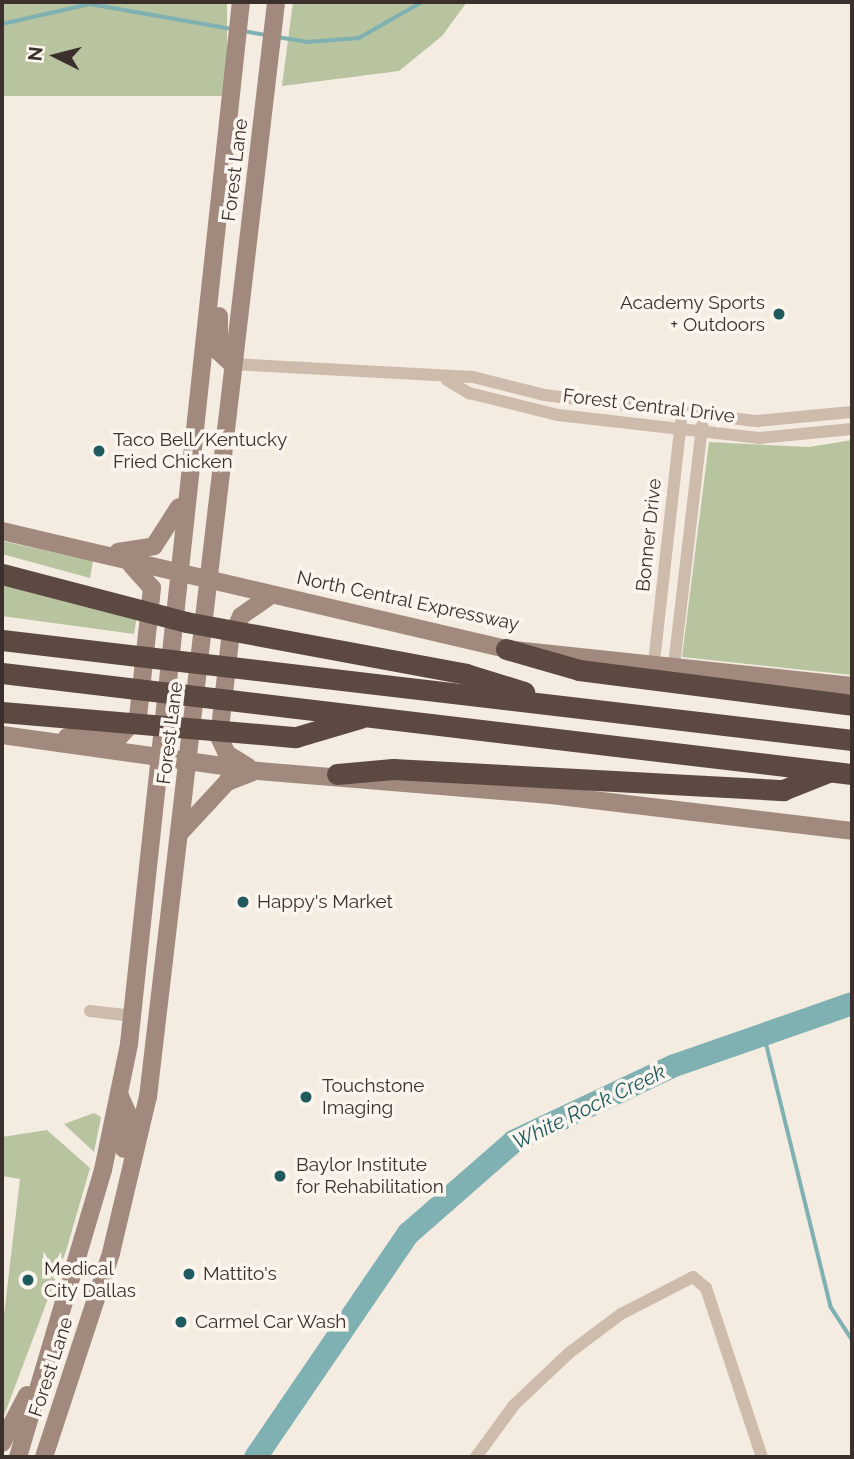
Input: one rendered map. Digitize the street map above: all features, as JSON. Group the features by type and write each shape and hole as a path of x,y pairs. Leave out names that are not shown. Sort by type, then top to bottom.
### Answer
{"highway":[{"path":"2,574 259,636 466,674 570,706"},
{"path":"2,639 110,656 852,740"},
{"path":"506,649 579,670 852,705"},
{"path":"2,673 852,774"},
{"path":"2,712 296,737 368,715"},
{"path":"337,774 393,769 783,790 830,771"}],"main road":[{"name":"Forest Lane","path":"18,1457 103,1170 129,1044 141,953 177,574 203,365 241,2"},
{"name":"Forest Lane","path":"44,1457 111,1253 158,1038 187,763 211,581 232,365 276,2"},
{"path":"223,176 254,181"},
{"path":"219,215 225,260 217,333 219,352 232,365"},
{"path":"203,365 218,388 211,462 217,521"},
{"path":"96,551 154,546 171,526 188,477"},
{"name":"North Central Expressway","path":"2,531 506,649 674,664 852,686"},
{"path":"21,738 120,736 138,717 152,589 138,568 96,551"},
{"path":"258,771 227,754 219,728 234,626 271,595"},
{"path":"2,735 187,763 258,771 337,774 852,831"},
{"path":"179,834 227,782 258,771"},
{"path":"129,1044 158,1038 144,1015 141,953"},
{"path":"111,1253 113,1202 129,1130 119,1094"},
{"path":"2,1443 44,1364"}],"street":[{"name":"Forest Central Drive","path":"232,365 447,380 473,377 544,394 704,415 791,422 852,412"},
{"name":"Forest Central Drive","path":"447,380 469,393 540,413 680,430 792,438 852,429"},
{"name":"Bonner Drive","path":"654,662 682,412"},
{"name":"Bonner Drive","path":"674,664 704,415"},
{"path":"90,1011 133,1016"},
{"path":"476,1457 514,1405 569,1353 683,1278 698,1279 706,1288 762,1457"}],"green space":[{"path":"2,2 227,2 227,96 2,96"},
{"path":"293,2 467,2 442,36 399,71 282,86"},
{"path":"852,440 852,675 682,657 709,442 809,447"},
{"path":"2,541 93,561 90,578 2,554"},
{"path":"2,581 137,616 134,634 2,616"},
{"path":"94,1113 101,1117 94,1152 64,1124"},
{"name":"Medical City Dallas","path":"47,1130 90,1168 66,1251 2,1421 2,1332 20,1179 2,1176 2,1137"}],"waterway":[{"path":"277,37 307,42 359,38 422,2"},
{"path":"2,24 90,4 232,29"},
{"path":"243,31 266,35"},
{"name":"White Rock Creek","path":"255,1457 408,1233 513,1141 674,1065 852,1003"},
{"path":"764,1034 831,1307 852,1339"}],"place":[{"name":"Academy Sports + Outdoors","path":"779,314"},
{"name":"Taco Bell/Kentucky Fried Chicken","path":"99,451"},
{"name":"Happy's Market","path":"243,902"},
{"name":"Touchstone Imaging","path":"306,1097"},
{"name":"Baylor Institute for Rehabilitation","path":"280,1176"},
{"name":"Mattito's","path":"189,1274"},
{"name":"Medical City Dallas","path":"28,1280"},
{"name":"Carmel Car Wash","path":"181,1322"}]}
